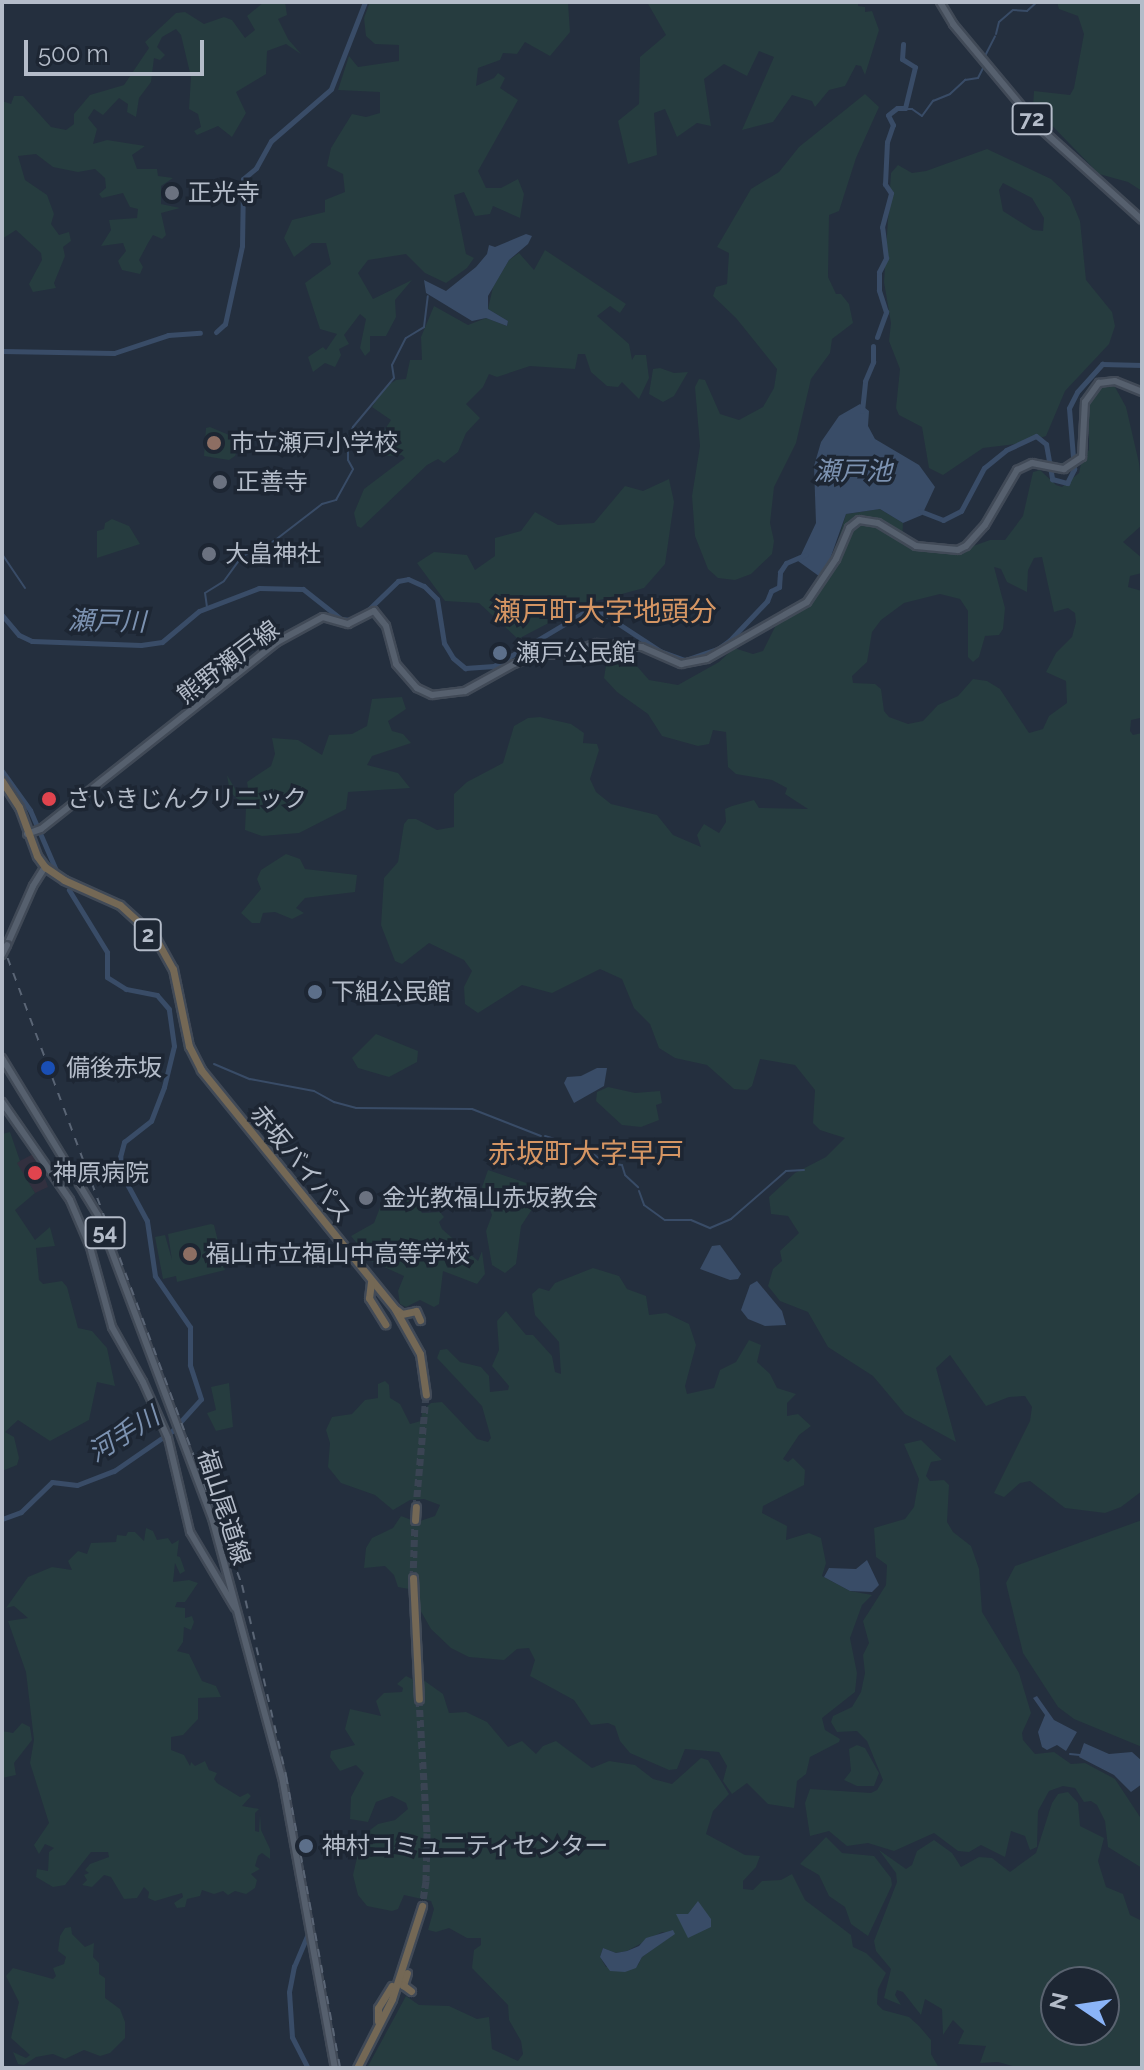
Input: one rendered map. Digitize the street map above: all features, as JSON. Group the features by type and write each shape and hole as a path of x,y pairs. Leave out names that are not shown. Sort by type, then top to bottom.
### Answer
{"highway":[{"path":"2,783 33,832 43,869"},
{"name":"赤坂バイパス","path":"43,869 120,905 155,937 177,980 189,1046 220,1094 393,1310 419,1355"},
{"name":"赤坂バイパス","path":"260,1144 406,1326 423,1369"},
{"path":"369,1294 373,1287 370,1280"},
{"path":"377,1287 399,1313 416,1311 420,1320"},
{"path":"369,1294 378,1292 393,1310"},
{"path":"369,1294 385,1324"},
{"path":"405,1314 406,1326"},
{"path":"415,1520 416,1507"},
{"path":"413,1587 416,1617 422,1622 415,1630 419,1699"},
{"path":"360,2068 399,1994 411,1991 403,1985 422,1906"},
{"path":"378,2036 420,1916"},
{"path":"370,2045 379,2015 378,2008 407,1960"},
{"path":"360,2068 392,1999"}],"main road":[{"name":"72","path":"940,2 953,24 1040,128 1142,220"},
{"name":"熊野瀬戸線","path":"33,832 270,647 323,617 348,624 374,611 386,626 396,664 417,688 432,695 465,691 514,664 542,655 565,655 597,643 642,647 681,664 707,659 807,602 836,559 849,528 859,520 878,523 916,546 958,550 966,546 985,525 1017,470 1032,463 1064,469 1082,457 1085,442 1083,411 1099,383 1115,381 1142,392"},
{"path":"2,955 43,869"},
{"name":"福山尾道線","path":"2,1058 89,1194 212,1518 282,1777 334,2068"},
{"path":"2,1102 70,1200 90,1247 112,1327 143,1382 167,1436 190,1532 237,1610"}],"shaded area":[{"name":"神原病院","path":"37,1152 50,1171 44,1176 48,1187 35,1193 16,1163"}],"green space":[{"path":"264,2 285,2 287,15 278,19 288,39 301,54 286,44 267,51 266,74 236,92 246,113 232,137 218,126 197,135 194,131 201,127 198,114 189,109 191,77 181,35 176,29 162,37 157,47 165,55 160,60 154,58 151,82 139,98 136,117 127,112 128,104 119,98 103,115 94,109 88,118 97,129 93,144 107,140 145,146 132,155 137,169 157,169 158,176 173,178 161,186 161,204 180,208 161,213 166,235 162,239 153,235 139,260 143,267 140,274 122,270 118,261 126,251 123,243 101,246 111,230 109,220 137,218 138,209 130,207 123,193 102,198 99,194 106,188 105,178 95,169 78,172 53,167 36,154 18,156 25,180 47,195 54,214 51,224 59,235 69,232 71,241 63,247 65,256 54,283 56,288 33,292 29,284 42,260 41,253 16,230 2,239 2,101 11,104 14,96 23,96 51,127 66,130 74,124 74,114 90,95 124,85 149,48 145,42 176,13 185,12 204,24 224,17 232,20 245,38 255,30 247,16"},
{"path":"370,2 568,2 570,32 550,56 525,42 517,54 503,53 500,60 478,68 476,86 498,73 505,78 500,88 518,100 478,171 486,188 501,188 518,179 524,194 520,218 493,206 490,214 475,216 464,192 454,195 466,254 474,258 467,268 446,283 425,273 406,254 368,260 358,273 373,299 412,280 395,300 396,317 386,336 370,336 370,351 365,356 360,348 366,319 360,314 344,335 349,344 339,349 341,355 335,367 325,363 313,372 308,357 323,347 326,350 337,334 320,329 305,283 331,264 326,243 312,243 294,257 284,238 292,220 325,212 325,200 345,192 343,174 327,166 331,148 352,114 366,117 380,113 380,92 338,90 349,56 358,67 399,61 399,45 375,44 366,36 364,18"},
{"path":"647,2 858,2 858,6 865,7 865,12 872,11 879,30 865,75 861,66 856,65 845,86 829,90 815,107 812,101 792,95 773,122 742,130 774,57 759,51 747,76 724,64 704,79 711,126 697,123 677,137 665,109 654,113 657,155 628,164 618,121 639,104 640,57 666,35"},
{"path":"1057,2 1142,2 1142,191 1128,182 1099,174 1033,106 1034,91 1070,95 1074,88 1084,34 1078,16 1059,9"},
{"path":"865,94 879,107 856,158 839,211 829,215 828,277 836,294 841,294 849,304 853,323 832,339 830,353 811,379 796,443 774,487 770,523 774,541 772,554 751,574 735,580 718,578 708,569 695,536 692,496 700,446 695,387 699,379 705,380 720,414 739,420 763,407 774,388 777,369 736,318 713,296 716,287 727,284 729,253 717,247 751,189 779,172 799,147"},
{"path":"987,149 1051,179 1070,197 1080,221 1086,280 1112,312 1115,326 1109,344 1065,391 1046,436 1025,443 983,448 943,475 929,468 922,427 899,415 896,408 900,369 889,341 891,323 884,282 891,173 898,165 912,173","holes":["1003,183 1032,198 1044,218 1043,231 1033,230 1003,211 999,190"]},
{"path":"545,250 626,304 620,313 610,306 597,316 629,344 632,360 635,355 646,355 649,378 639,399 622,382 618,387 607,386 591,372 585,354 578,354 575,369 530,366 497,377 489,374 483,387 466,404 480,418 466,433 458,452 444,463 438,459 427,465 361,528 357,526 354,513 364,489 405,458 402,455 388,456 360,438 370,432 382,434 391,420 372,407 385,387 396,380 406,379 410,360 422,360 421,337 434,306 468,325 486,318 507,326 508,321 488,309 493,287 509,260 519,253 534,270"},
{"path":"653,369 674,373 688,372 674,396 663,402 649,394"},
{"path":"1101,385 1115,387 1126,407 1139,463 1142,494 1142,525 1123,542 1142,558 1142,573 1130,576 1128,587 1142,591 1142,712 1140,718 1131,720 1130,731 1133,735 1142,733 1142,1491 1121,1507 1105,1513 1065,1508 1030,1481 1020,1483 1004,1497 994,1493 1030,1421 1032,1407 1025,1396 1009,1397 986,1406 950,1355 936,1368 956,1442 905,1414 873,1376 828,1347 808,1312 780,1301 768,1286 773,1269 782,1261 780,1251 799,1233 788,1216 771,1214 769,1197 795,1173 826,1157 845,1138 820,1130 813,1123 815,1090 795,1065 760,1059 752,1086 747,1090 734,1089 707,1065 675,1058 659,1048 650,1024 634,1008 622,979 600,969 552,993 522,985 478,1013 465,1004 464,987 472,971 464,960 429,943 402,964 395,961 381,925 384,878 398,862 404,824 408,819 416,819 437,830 454,827 454,794 467,782 503,763 514,726 528,718 540,717 571,724 584,733 583,743 597,744 599,750 590,779 596,792 611,804 657,815 673,835 701,847 697,835 704,824 719,833 726,822 725,809 732,806 754,800 759,808 808,809 785,794 787,788 772,780 736,774 728,767 726,732 713,730 709,744 698,746 662,736 648,714 617,692 604,678 607,659 616,653 635,664 649,680 678,685 719,662 734,648 753,654 763,651 778,621 809,606 824,587 846,514 880,509 903,523 902,544 909,546 954,553 990,540 1005,540 1023,516 1033,472 1040,470 1062,487 1079,473 1082,458 1089,450 1089,401","holes":["1042,557 1054,612 1068,608 1075,613 1076,622 1072,637 1056,653 1046,672 1066,681 1067,703 1049,716 1043,729 1029,733 1000,689 987,681 973,679 958,696 938,705 923,721 908,724 889,717 884,711 881,689 875,684 853,683 852,676 867,662 872,632 881,620 904,603 940,594 960,599 968,611 968,657 973,662 979,657 985,636 999,635 1003,629 1005,608 994,567 1001,569 1007,582 1027,592 1028,570 1034,558"]},
{"path":"206,428 241,440 235,456 229,460 204,456"},
{"path":"669,479 674,502 665,564 644,588 585,604 518,639 479,603 445,601 417,563 434,552 467,555 475,570 495,556 495,538 521,531 535,512 558,525 594,523 625,486 643,491"},
{"path":"112,519 129,526 140,544 97,558 97,531 104,529 105,523"},
{"path":"402,697 406,709 388,721 392,731 403,734 411,743 372,756 367,765 398,773 410,788 348,792 346,809 299,833 262,836 245,830 246,807 230,792 227,775 238,794 248,788 247,782 271,766 275,754 272,738 298,740 322,755 329,735 352,734 367,726 372,699"},
{"path":"286,854 300,859 305,869 357,875 355,892 305,898 296,908 304,913 292,919 275,912 263,913 260,923 252,923 241,913 261,889 257,879 261,870"},
{"path":"376,1034 418,1051 417,1062 389,1077 358,1068 352,1058"},
{"path":"608,1087 635,1093 660,1091 662,1103 656,1105 659,1120 641,1127 622,1125 596,1101 597,1092"},
{"path":"10,1132 20,1161 17,1163 35,1193 15,1210 35,1240 50,1227 55,1246 36,1248 39,1280 43,1284 62,1281 67,1287 78,1328 92,1331 107,1348 115,1386 97,1382 89,1420 50,1441 18,1420 5,1432 14,1437 19,1458 17,1465 2,1471 2,1134"},
{"path":"488,1170 541,1188 542,1194 521,1226 516,1264 505,1273 492,1265 486,1231 492,1215 482,1187"},
{"path":"418,1191 424,1197 417,1204 422,1213 440,1212 444,1217 439,1222 442,1229 478,1261 482,1251 485,1274 477,1284 443,1271 439,1304 434,1307 420,1300 406,1307 400,1304 398,1291 404,1276 371,1261 351,1236 374,1223 381,1205 389,1209"},
{"path":"214,1225 225,1270 177,1282 176,1276 163,1279 155,1237 165,1235 172,1260 168,1234"},
{"path":"593,1268 619,1276 627,1289 646,1296 649,1315 666,1313 689,1324 696,1345 685,1386 687,1394 714,1388 720,1370 736,1362 749,1340 761,1345 757,1362 770,1374 777,1388 796,1394 787,1403 787,1416 798,1414 811,1426 799,1435 783,1459 788,1462 793,1458 805,1470 804,1485 763,1506 762,1513 787,1526 786,1540 809,1533 821,1538 826,1563 822,1576 850,1591 872,1595 862,1605 850,1638 857,1673 855,1692 822,1718 825,1730 840,1739 839,1742 810,1757 806,1774 797,1781 794,1808 768,1804 747,1783 732,1794 723,1781 727,1766 719,1752 685,1749 677,1769 669,1770 630,1753 620,1741 615,1726 608,1723 591,1725 574,1700 530,1676 535,1660 529,1648 517,1649 504,1660 469,1657 451,1648 431,1629 419,1608 416,1580 410,1579 409,1589 398,1587 394,1575 385,1566 364,1568 366,1548 372,1538 393,1528 401,1516 417,1522 435,1516 440,1505 424,1499 410,1500 393,1510 375,1495 341,1483 328,1467 330,1443 326,1430 332,1417 352,1414 365,1400 378,1398 378,1384 385,1381 389,1385 390,1398 400,1404 410,1424 421,1421 422,1411 431,1403 442,1402 477,1439 488,1442 491,1438 482,1406 437,1358 440,1350 447,1349 460,1362 481,1367 489,1376 490,1392 508,1390 509,1386 492,1366 499,1350 497,1321 506,1311 526,1335 533,1335 552,1356 555,1372 561,1374 559,1342 535,1315 532,1294 539,1288 549,1291 555,1283"},
{"path":"229,1383 233,1427 216,1431 207,1413 216,1410 211,1387"},
{"path":"921,1440 942,1460 931,1462 926,1476 930,1481 944,1480 949,1485 947,1522 953,1532 971,1546 979,1569 982,1612 1019,1673 1031,1713 1022,1733 1023,1740 1035,1754 1054,1752 1071,1764 1085,1763 1115,1779 1142,1820 1142,1868 1108,1847 1105,1821 1097,1805 1091,1801 1084,1802 1075,1788 1063,1786 1049,1791 1038,1811 1037,1847 1030,1850 1025,1836 1011,1831 1005,1857 981,1845 969,1852 958,1851 934,1833 894,1851 868,1843 847,1846 829,1831 810,1836 805,1803 810,1789 871,1793 883,1780 867,1741 857,1731 837,1732 831,1722 833,1716 852,1707 861,1692 865,1673 863,1655 869,1643 863,1621 886,1585 887,1565 876,1557 874,1528 905,1519 914,1507 919,1479 904,1444"},
{"path":"1142,1520 1142,1747 1074,1719 1058,1707 1023,1653 1006,1583 1015,1566"},
{"path":"146,1528 153,1531 157,1540 168,1538 172,1544 179,1540 177,1556 185,1571 180,1574 175,1563 173,1582 189,1580 198,1583 185,1602 177,1602 175,1607 185,1608 185,1618 192,1616 194,1622 191,1630 184,1627 183,1642 177,1651 189,1654 202,1681 216,1686 221,1697 198,1698 198,1719 183,1735 171,1737 171,1750 184,1755 190,1766 191,1762 195,1766 205,1761 209,1770 217,1773 214,1779 217,1783 240,1797 248,1793 251,1796 242,1806 259,1809 255,1813 255,1831 259,1832 260,1814 261,1830 270,1849 270,1859 262,1853 258,1856 255,1866 260,1869 251,1874 257,1880 255,1888 246,1894 235,1891 228,1895 223,1891 214,1894 202,1890 200,1896 187,1899 185,1907 177,1908 174,1903 183,1897 182,1893 155,1901 148,1898 149,1892 144,1887 137,1898 124,1899 111,1877 104,1875 92,1887 82,1885 87,1880 84,1875 89,1873 85,1870 90,1864 109,1857 108,1852 91,1852 65,1885 53,1887 36,1877 37,1869 48,1871 49,1852 54,1848 45,1844 39,1854 34,1845 49,1823 30,1763 34,1740 26,1672 8,1621 28,1618 14,1606 6,1608 28,1577 52,1567 72,1570 68,1561 78,1551 87,1554 91,1543 116,1542 117,1535 126,1536 128,1532 135,1532 144,1541"},
{"path":"406,1676 414,1680 421,1699 422,1679 443,1694 449,1713 466,1712 487,1722 508,1747 522,1741 536,1754 543,1746 556,1741 592,1768 609,1761 635,1765 653,1779 672,1784 701,1758 708,1760 729,1794 713,1811 706,1834 745,1855 760,1856 756,1867 743,1881 743,1889 753,1890 762,1881 781,1880 792,1874 805,1900 851,1935 853,1947 866,1953 886,1973 878,1989 877,2004 883,2010 909,2017 919,2026 931,2040 931,2054 939,2068 367,2068 406,1996 419,2005 449,2006 477,2019 489,2017 492,2049 518,2061 523,2054 521,2041 509,2020 508,2005 472,1968 474,1950 481,1945 481,1938 467,1938 449,1928 436,1932 428,1930 434,1909 431,1901 404,1895 398,1909 392,1911 367,1906 358,1895 353,1875 362,1836 378,1824 395,1820 408,1809 406,1803 392,1796 376,1802 368,1822 350,1819 351,1797 364,1773 356,1765 340,1771 330,1757 331,1751 355,1745 345,1729 350,1709 381,1716 376,1701 384,1693 402,1692 403,1688 397,1684","holes":["662,1932 674,1934 642,1957 638,1965 606,1967 600,1957 603,1948 616,1953 627,1951"]},
{"path":"22,1723 30,1727 32,1740 14,1763 16,1775 2,1778 2,1731 13,1733"},
{"path":"857,1745 865,1748 879,1773 874,1786 857,1786 844,1780 851,1771 849,1749"},
{"path":"1068,1792 1078,1803 1080,1826 1104,1838 1098,1861 1106,1887 1123,1894 1130,1915 1142,1921 1142,2068 1020,2068 998,2062 980,2063 986,2046 958,2044 964,2031 953,2020 943,2035 942,2009 925,1999 921,2015 903,1992 897,1990 895,1995 901,2005 884,1998 891,1969 876,1951 874,1941 897,1882 896,1873 879,1850 906,1869 912,1865 917,1851 934,1840 952,1853 961,1867 979,1857 992,1858 1010,1872 1036,1853 1052,1803 1058,1794"},
{"path":"826,1837 842,1853 874,1856 891,1878 892,1885 868,1936 851,1924 845,1907 829,1896 819,1875 800,1864"},
{"path":"71,1927 72,1934 85,1947 94,1943 93,1957 99,1963 99,1974 105,1978 105,1998 120,2009 125,2022 125,2038 110,2053 100,2056 84,2050 65,2059 53,2054 36,2057 24,2065 18,2064 13,2052 26,2058 30,2055 11,2038 19,2002 6,1976 13,1968 53,1979 56,1976 53,1968 64,1964 66,1957 58,1951 60,1936 65,1928"}],"water":[{"path":"526,234 532,236 528,244 509,260 488,296 488,309 508,321 507,326 486,318 472,321 426,293 424,280 446,291 476,267 487,254 489,245 495,247"},
{"name":"瀬戸池","path":"860,404 869,411 868,426 875,439 919,465 935,487 922,515 903,523 880,509 846,514 823,579 798,561 816,523 814,466 821,442 839,416"},
{"path":"597,1068 607,1068 604,1086 574,1103 564,1083 567,1077 581,1076"},
{"path":"720,1245 741,1274 738,1279 730,1280 700,1269 712,1246"},
{"path":"757,1281 782,1311 786,1325 765,1326 748,1319 741,1310 750,1285"},
{"path":"867,1560 879,1585 872,1592 850,1591 824,1577 829,1568 856,1569"},
{"path":"1037,1696 1054,1720 1077,1732 1066,1751 1057,1745 1047,1750 1042,1747 1038,1732 1045,1715 1033,1698"},
{"path":"1084,1743 1109,1754 1132,1752 1142,1761 1142,1784 1131,1792 1114,1775 1079,1757"},
{"path":"698,1901 711,1919 711,1927 688,1938 676,1914 688,1914"},
{"path":"673,1930 675,1934 642,1957 636,1968 625,1972 610,1971 600,1957 603,1948 616,1953 627,1951 639,1946 646,1938"}],"waterway":[{"path":"216,332 225,324 242,246 243,179 256,168 271,141 331,89 365,2"},
{"path":"996,34 999,22 1013,10 1027,11 1037,2"},
{"path":"985,56 995,36"},
{"path":"877,337 886,312 879,290 879,272 886,258 882,227 891,193 885,184 887,142 893,125 888,115 897,108 905,108 915,67 902,59 903,44"},
{"path":"904,109 912,109 922,116 933,101 950,94 965,80 978,78 984,66"},
{"path":"207,607 205,593 224,581 241,558 257,547 274,541 322,504 336,500 353,469 348,460 348,440 353,427 394,378 392,365 406,338 424,327 428,296"},
{"path":"2,351 114,353 168,335 200,333"},
{"path":"862,411 865,381 873,362 873,346"},
{"path":"920,511 943,520 961,511 984,468 1006,450 1036,436 1046,444 1052,479 1067,483 1074,469 1069,408 1077,392 1102,364 1142,365"},
{"path":"2,554 25,588"},
{"name":"瀬戸川","path":"2,615 19,635 32,641 141,645 162,642 199,611 259,588 303,589 341,619 351,620 368,610 398,581 408,579 424,586 437,599 444,643 453,658 465,668 494,666 593,607 660,651 685,660 719,648 730,640 767,601 771,591 779,587 780,572 786,563 805,555"},
{"name":"河手川","path":"2,771 30,810 56,870"},
{"name":"河手川","path":"2,1519 21,1512 52,1482 77,1485 114,1471 172,1431 201,1399 190,1365 190,1327 155,1276 147,1221 126,1182 120,1157 124,1142 151,1121 164,1087 174,1046 169,1009 157,995 126,989 107,977 107,952 69,890"},
{"path":"214,1064 250,1079 314,1091 334,1102 356,1108 472,1109 541,1136"},
{"path":"545,1136 590,1150"},
{"path":"592,1153 603,1162 622,1165 625,1175 638,1187"},
{"path":"639,1191 644,1205 665,1220 691,1220 710,1228 731,1219 786,1171 804,1170"},
{"path":"1070,1754 1080,1755"},
{"path":"307,1936 294,1966 289,1992 292,2037 308,2068"}],"tunnel":[{"path":"416,1507 426,1395"},
{"path":"413,1578 415,1520"},
{"path":"419,1699 427,1833 422,1906"}],"railway":[{"path":"2,943 242,1585 286,1776 340,2068"}],"place":[{"name":"正光寺","path":"172,193"},
{"name":"市立瀬戸小学校","path":"214,443"},
{"name":"正善寺","path":"220,482"},
{"name":"大畠神社","path":"209,554"},
{"name":"瀬戸公民館","path":"500,653"},
{"name":"さいきじんクリニック","path":"49,799"},
{"name":"下組公民館","path":"315,992"},
{"name":"備後赤坂","path":"48,1068"},
{"name":"神原病院","path":"35,1173"},
{"name":"金光教福山赤坂教会","path":"366,1198"},
{"name":"福山市立福山中高等学校","path":"190,1254"},
{"name":"神村コミュ二ティセンター","path":"306,1846"}],"district":[{"name":"瀬戸町大字地頭分","path":"605,612"},
{"name":"赤坂町大字早戸","path":"586,1154"}]}
